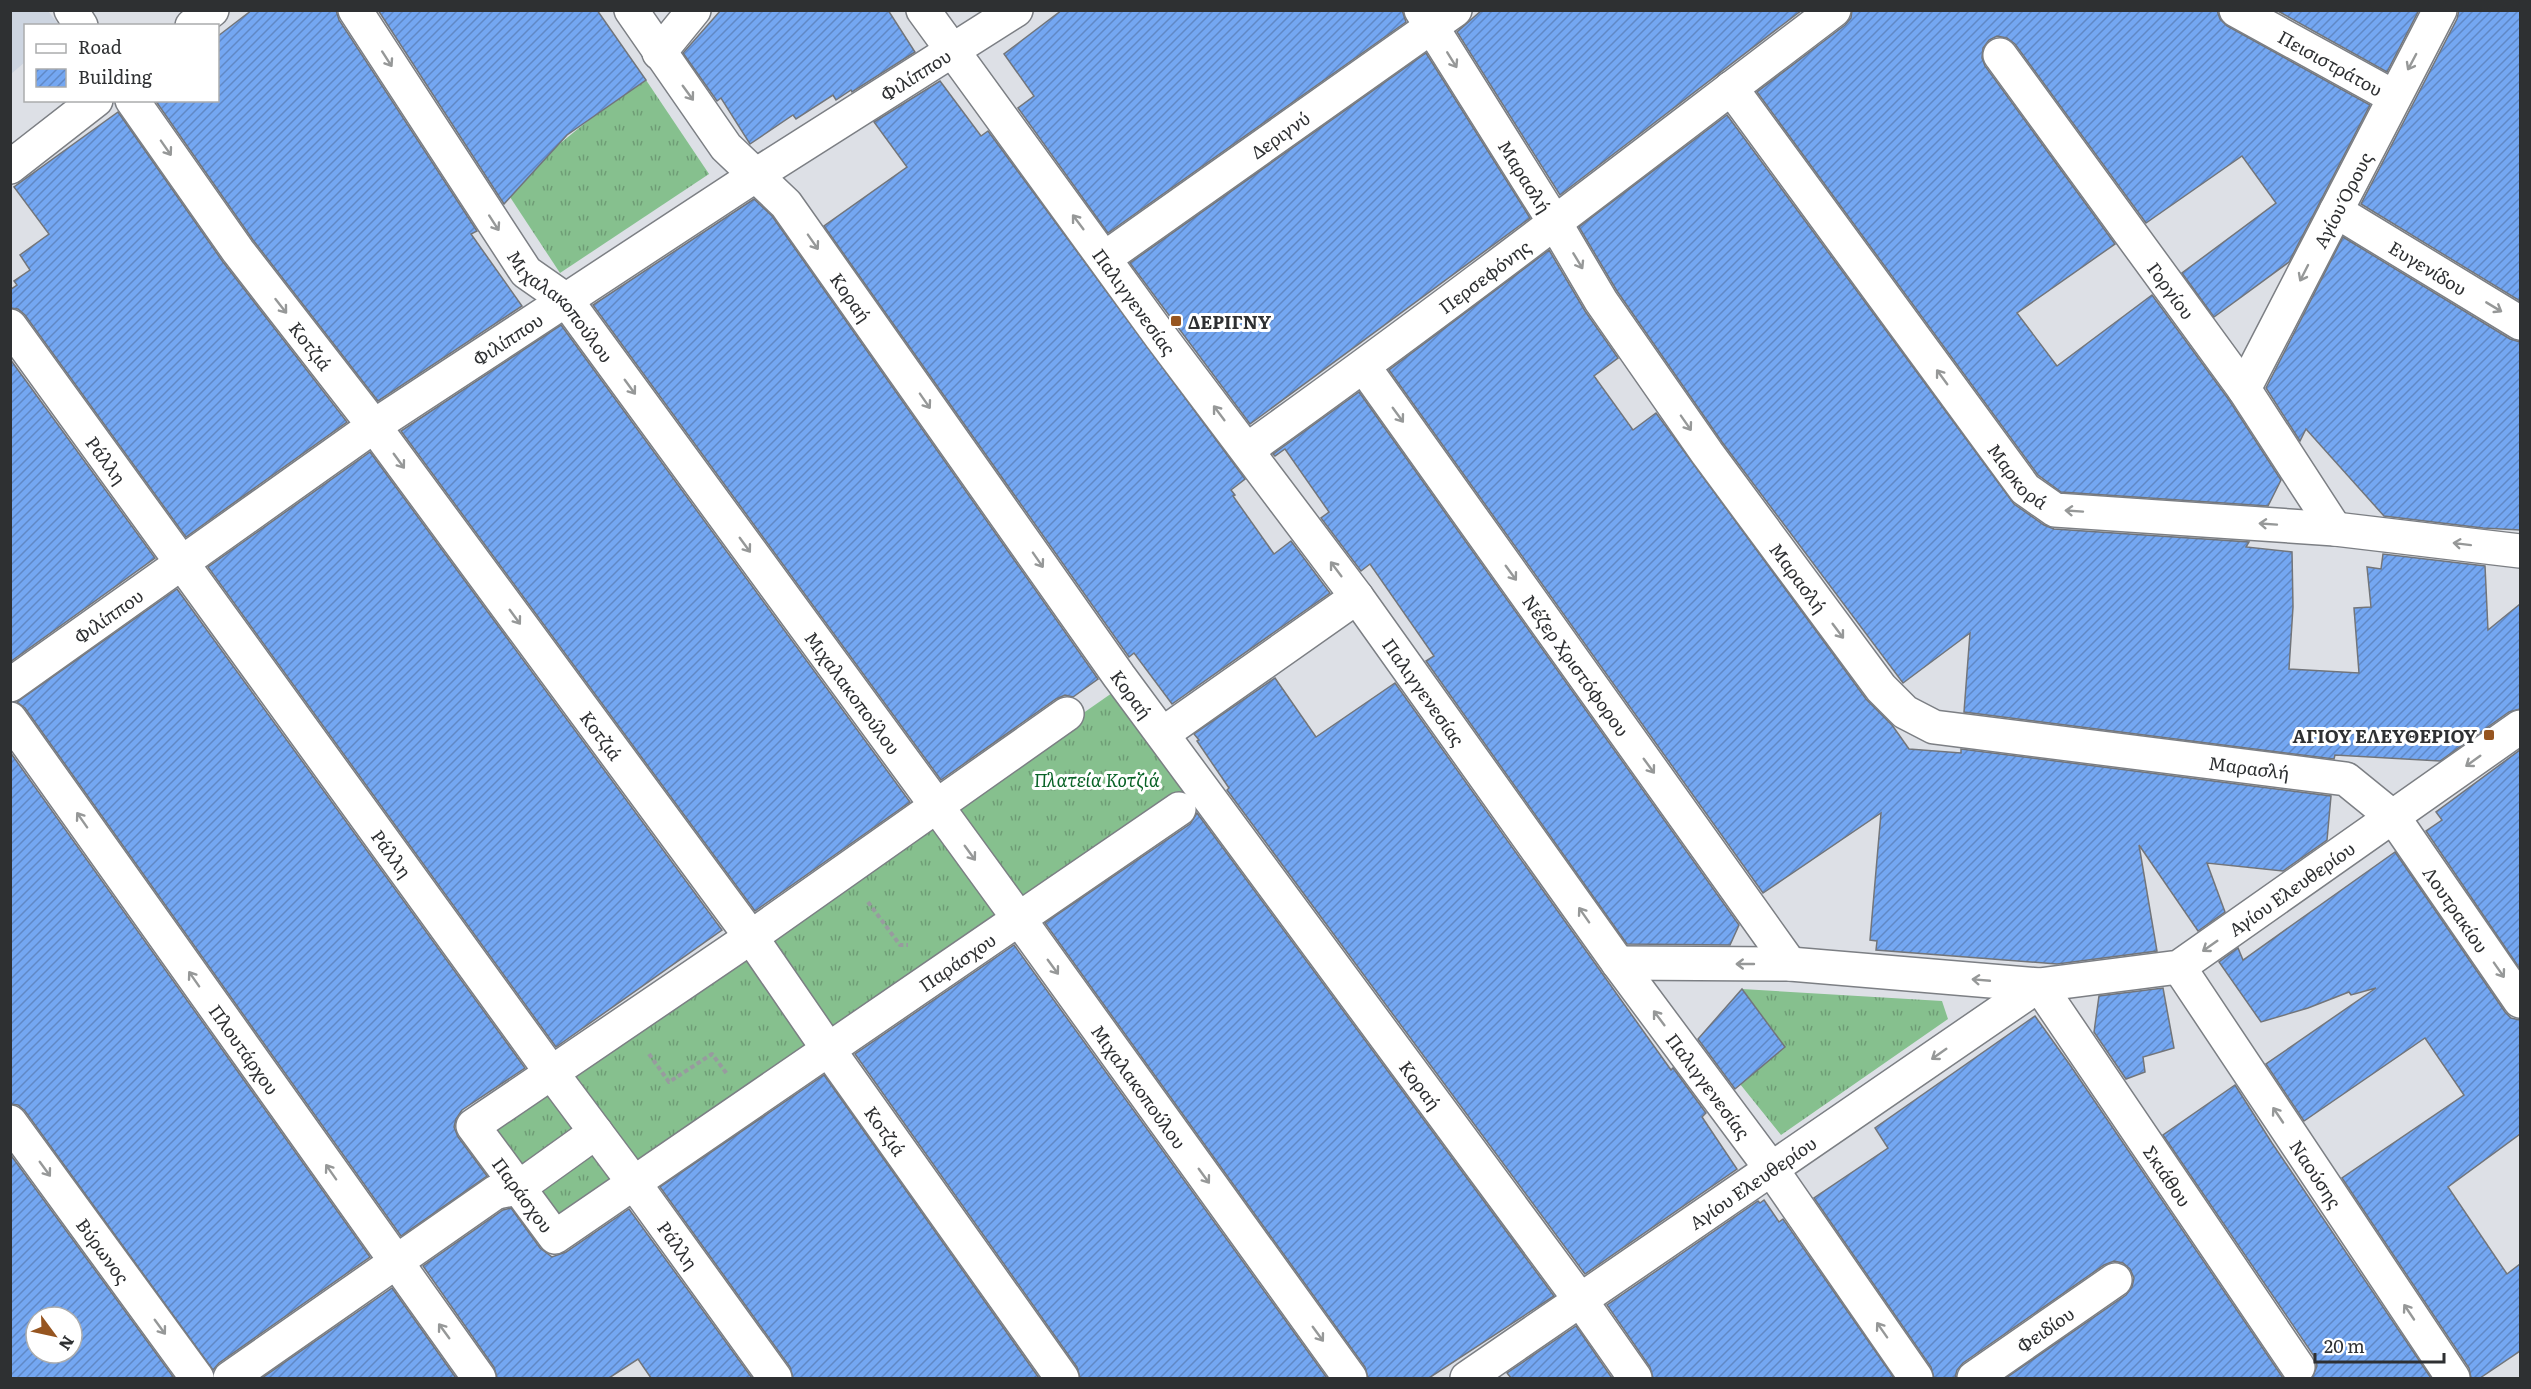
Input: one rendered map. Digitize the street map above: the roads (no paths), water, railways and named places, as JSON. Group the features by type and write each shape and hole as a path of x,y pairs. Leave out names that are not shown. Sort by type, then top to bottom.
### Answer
{"street":[{"path":"71,10 80,24"},
{"path":"194,24 212,10"},
{"name":"Μιχαλακοπούλου","path":"355,10 526,272 566,300 1019,919 1350,1378"},
{"name":"Κοραή","path":"631,10 726,147 786,204 1119,676 1164,733 1635,1378"},
{"path":"659,53 694,10"},
{"name":"Παλιγγενεσίας","path":"923,10 1357,597 1618,963 1772,1170 1916,1378"},
{"name":"Φιλίππου","path":"10,685 374,426 756,175 1016,10"},
{"name":"Περσεφόνης","path":"1247,450 1364,367 1556,224 1834,10"},
{"name":"Πεισιστράτου","path":"2236,10 2394,97"},
{"name":"Αγίου Όρους","path":"2244,389 2440,10"},
{"name":"Μαρασλή","path":"1436,16 1601,301 1707,453 1881,688 1905,712 1934,727 2346,779 2394,818"},
{"name":"Δεριγνύ","path":"1105,258 1436,16"},
{"name":"Γοργίου","path":"2000,55 2244,389 2335,529"},
{"name":"Μαρκορά","path":"1731,88 2025,489 2055,510 2335,529 2520,551"},
{"path":"10,167 93,102"},
{"name":"Κοτζιά","path":"133,102 238,251 374,426 751,937 1062,1378"},
{"name":"Ευγενίδου","path":"2336,211 2520,323"},
{"name":"Ράλλη","path":"10,326 776,1378"},
{"name":"Nέζερ Χριστόφορου","path":"1364,367 1790,964"},
{"path":"1164,733 1357,597"},
{"name":"Παράσχου","path":"1067,714 751,937 473,1126 507,1190 555,1237 1179,809"},
{"name":"Πλουτάρχου","path":"10,719 479,1378"},
{"name":"Αγίου Ελευθερίου","path":"1618,963 1790,964 2039,985 2179,967 2394,818 2520,727"},
{"name":"Λουτρακίου","path":"2394,818 2520,1001"},
{"name":"Ναούσης","path":"2179,967 2453,1378"},
{"name":"Αγίου Ελευθερίου","path":"1467,1378 2039,985"},
{"name":"Σκιάθου","path":"2039,985 2298,1367"},
{"name":"Βύρωνος","path":"10,1122 197,1378"},
{"path":"507,1190 596,1132"},
{"name":"Παράσχου","path":"230,1378 507,1190"},
{"name":"Φειδίου","path":"1974,1378 2115,1280"}],"place":[{"name":"ΔΕΡΙΓΝΥ","path":"1176,321"},
{"name":"ΑΓΙΟΥ ΕΛΕΥΘΕΡΙΟΥ","path":"2489,735"}],"park label":[{"name":"Πλατεία Κοτζιά","path":"1097,779"}]}
